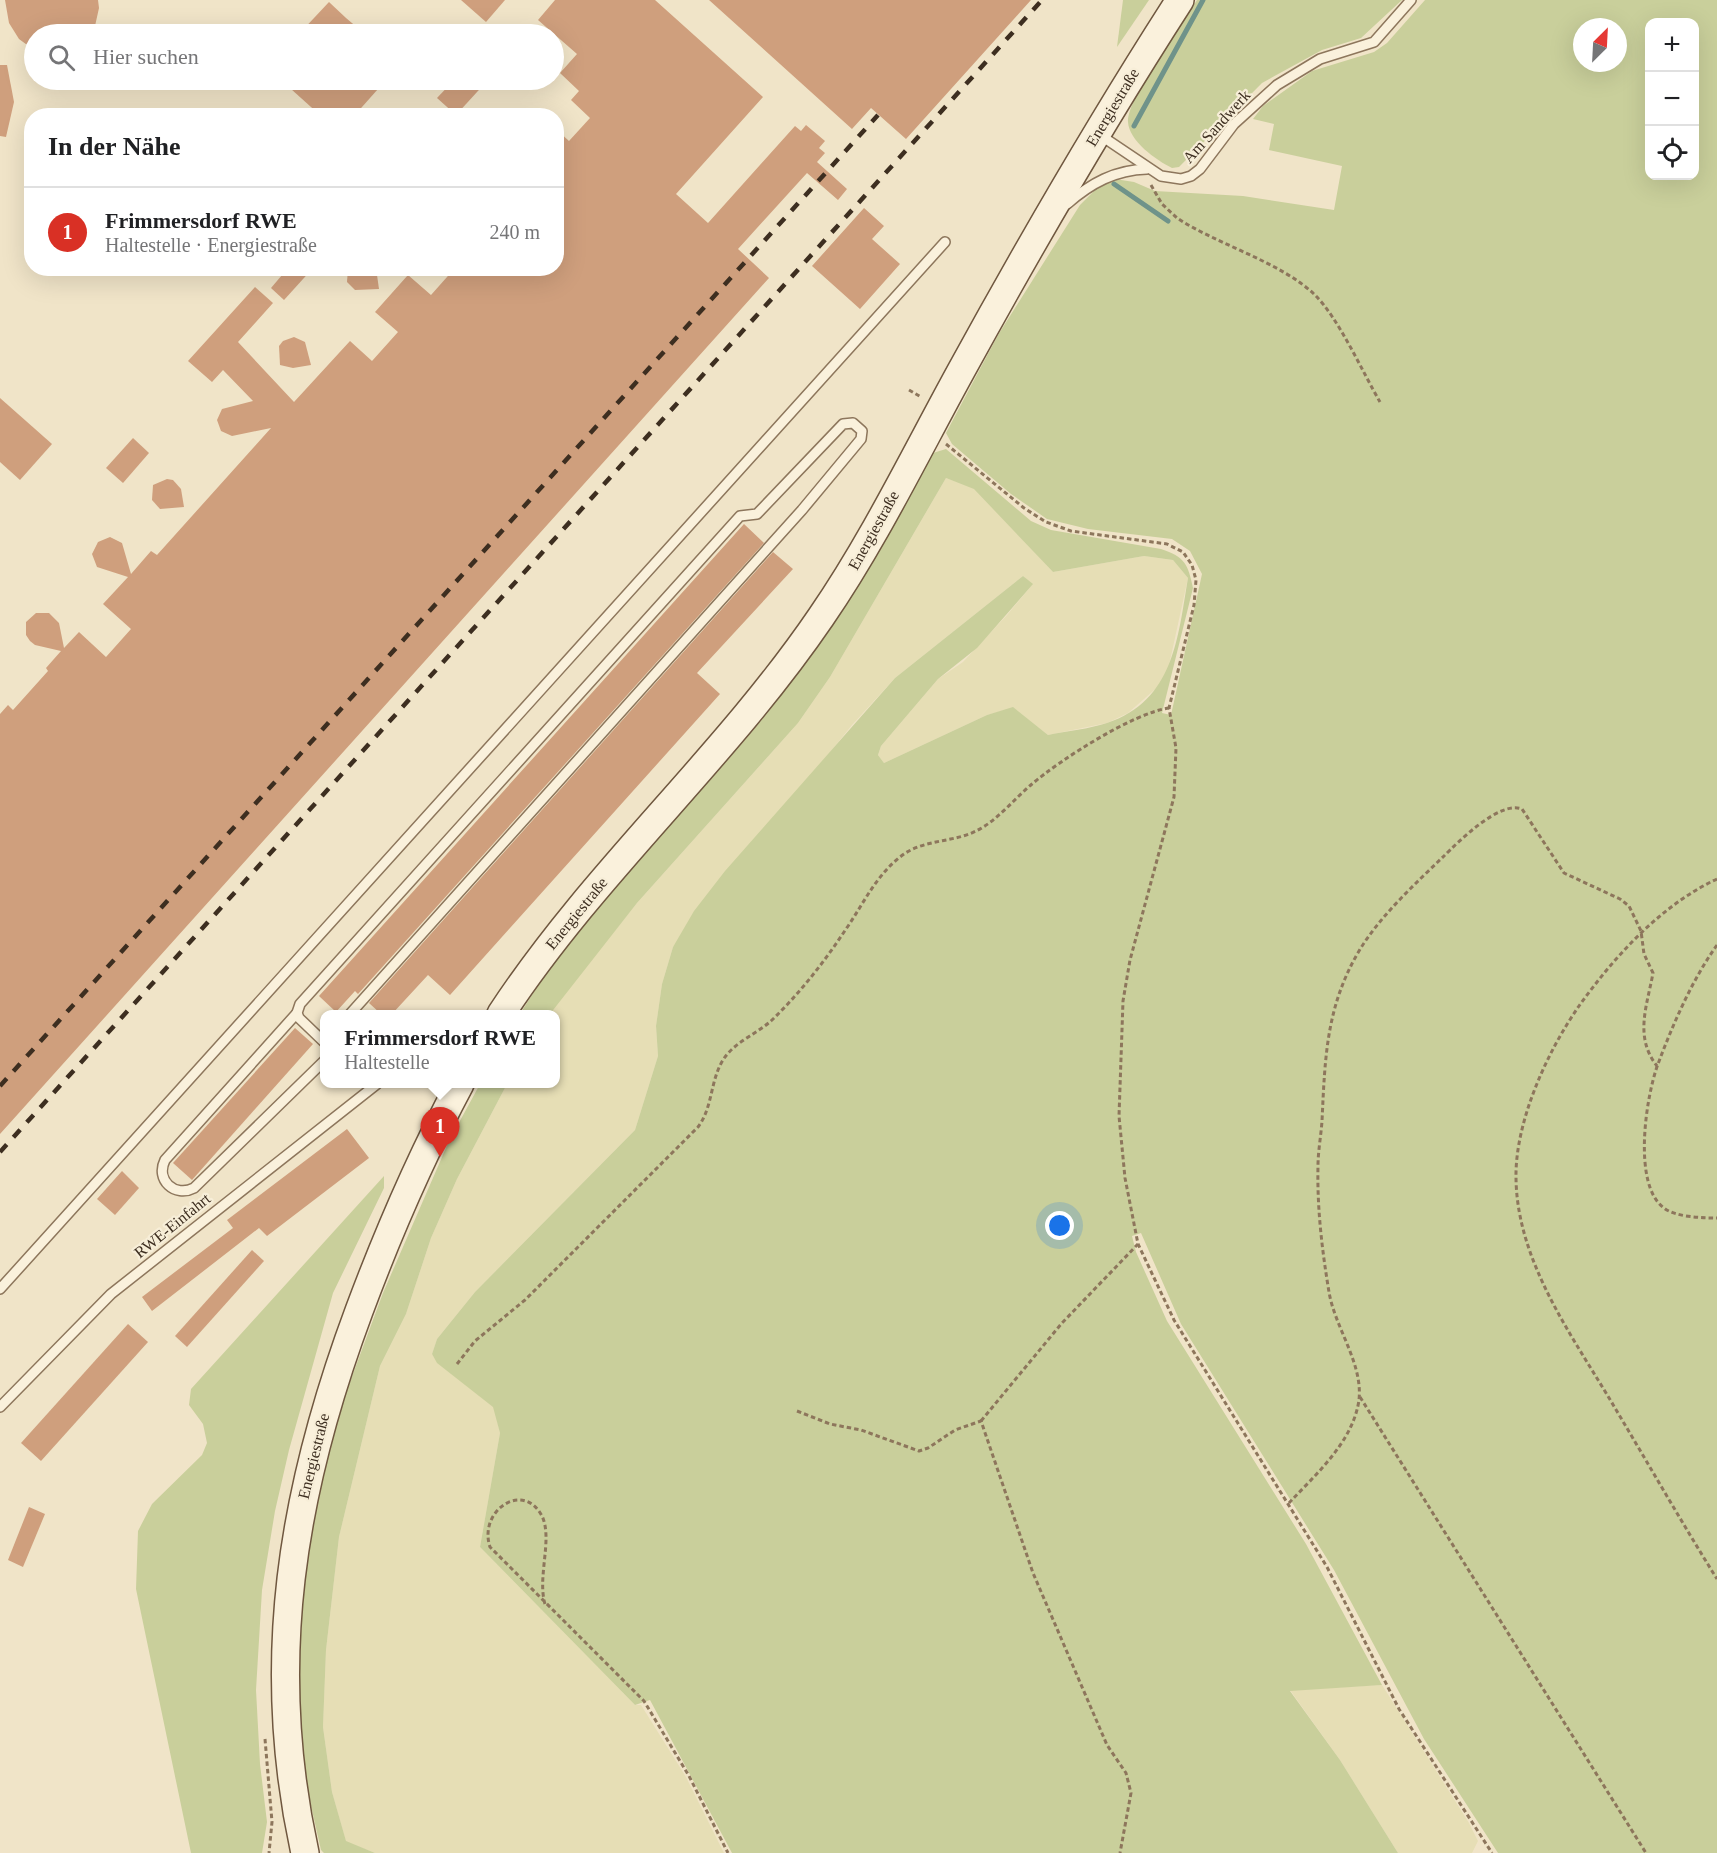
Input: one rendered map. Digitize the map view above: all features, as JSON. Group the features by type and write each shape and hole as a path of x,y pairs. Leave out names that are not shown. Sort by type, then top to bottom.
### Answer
{"main road":[{"name":"Energiestraße","path":"504,1010 562,929 744,720 791,660 849,574 1040,229 1180,0"},
{"name":"Energiestraße","path":"305,1853 288,1759 284,1685 288,1595 300,1511 312,1455 335,1376 374,1271 415,1172 457,1088"}],"lane":[{"name":"Am Sandwerk","path":"1097,133 1148,169 1168,178 1181,179 1194,174 1234,124 1272,89 1320,59 1374,42 1411,0"},
{"path":"1040,229 1095,182 1119,172 1148,169"},
{"path":"0,1289 945,242"},
{"path":"320,1038 299,1018 298,1006 740,516 757,514 843,423 852,422 861,430 860,441 802,510 354,1010"},
{"path":"297,1013 165,1160 162,1168 164,1180 177,1191 185,1192 194,1188 320,1065"},
{"name":"RWE-Einfahrt","path":"0,1407 111,1294 369,1088"}],"path":[{"path":"1148,169 1156,197 1177,218 1297,281 1316,296 1331,316 1380,402"},
{"path":"909,390 925,400"},
{"path":"928,430 1024,508 1046,522 1071,531 1167,544 1186,555 1194,572 1196,591 1169,708 1176,748 1174,797 1130,960 1123,1001 1118,1078 1125,1178 1138,1244 1174,1320 1289,1503 1336,1583 1399,1708 1490,1852"},
{"path":"457,1364 475,1341 525,1300 698,1127 709,1108 723,1059 733,1048 753,1036 794,996 829,955 869,890 890,866 908,851 978,830 1037,780 1082,750 1153,710 1169,708"},
{"path":"1289,1503 1343,1440 1353,1421 1359,1395 1355,1369 1331,1302 1322,1249 1318,1164 1330,1019 1359,951 1388,913 1455,846 1489,818 1516,807 1521,809 1564,873 1624,902 1633,912 1641,931 1644,954 1653,973 1643,1030 1647,1053 1657,1066"},
{"path":"1717,879 1641,931 1618,954 1590,991 1545,1063 1531,1101 1518,1151 1517,1194 1535,1265 1557,1308 1717,1580"},
{"path":"1717,945 1687,997 1657,1066 1644,1146 1648,1182 1658,1203 1665,1210 1717,1218"},
{"path":"797,1411 830,1424 871,1433 919,1451 928,1448 955,1430 981,1421 1062,1323 1138,1244"},
{"path":"1359,1395 1646,1853"},
{"path":"981,1421 1033,1572 1107,1745 1126,1773 1131,1793 1120,1853"},
{"path":"545,1604 541,1588 544,1522 537,1509 530,1504 516,1501 507,1503 498,1508 491,1519 489,1544 497,1556 545,1604 627,1683 652,1712 728,1853"}],"shaded area":[{"path":"946,478 974,488 1053,572 1144,556 1173,560 1188,578 1168,670 1160,685 1128,713 1107,723 1048,735 1013,708 987,715 884,763 878,755 881,746 938,679 963,662 1032,585 1023,576 895,678 852,725 673,947 662,984 656,1026 658,1056 635,1130 475,1292 437,1339 432,1354 438,1363 494,1407 500,1433 480,1547 635,1705 641,1705 686,1777 724,1853 375,1853 346,1842 332,1792 323,1727 326,1650 339,1537 380,1366 406,1314 431,1238 457,1179 505,1088 560,1088 560,1010 552,1010 556,1004 637,903 798,723 830,677"},
{"path":"1382,1685 1469,1823 1478,1841 1472,1853 1398,1853 1340,1760 1290,1690"}],"green space":[{"path":"1123,0 1149,0 1117,47"},
{"path":"1197,0 1402,0 1361,38 1322,50 1262,83 1179,167 1172,168 1151,155 1138,143 1128,122 1130,110 1146,78"},
{"path":"1425,0 1717,0 1717,1853 1498,1853 1424,1739 1334,1570 1181,1324 1141,1233 1132,1236 1136,1252 1167,1321 1306,1544 1382,1685 1290,1691 1340,1760 1398,1853 732,1853 650,1700 635,1705 480,1547 500,1433 493,1407 437,1363 432,1354 437,1339 475,1292 635,1130 658,1056 656,1026 662,984 673,947 694,911 725,871 895,678 1023,576 1033,584 977,648 938,679 881,746 878,755 884,763 987,715 1013,707 1048,735 1107,723 1129,713 1147,699 1159,683 1176,644 1188,578 1173,560 1144,556 1053,572 974,489 946,478 830,677 798,723 637,903 553,1010 523,1010 587,921 623,877 738,748 808,659 830,627 880,544 915,479 933,453 946,449 1031,521 1051,530 1161,549 1184,562 1193,588 1162,713 1171,715 1202,574 1190,551 1172,539 1088,529 1047,519 1011,494 952,444 946,433 998,335 1080,205 1096,189 1115,179 1134,182 1155,191 1243,196 1334,210 1342,166 1269,150 1274,124 1253,119 1263,106 1312,71 1374,52 1387,43"},
{"path":"478,1088 505,1088 457,1179 431,1238 406,1314 380,1366 339,1537 326,1650 323,1727 332,1792 346,1841 375,1853 324,1853 321,1850 303,1770 296,1652 304,1550 319,1483 344,1398 383,1293 449,1141"},
{"path":"384,1176 384,1188 333,1293 289,1450 275,1511 262,1590 256,1690 260,1764 267,1822 262,1853 191,1853 136,1589 138,1531 152,1504 202,1455 207,1443 203,1424 189,1405 191,1389"}],"building":[{"path":"5,0 98,0 99,8 95,24 24,24 24,43 9,23"},
{"path":"461,0 505,0 486,22"},
{"path":"555,0 655,0 763,97 676,194 708,223 795,126 801,131 806,125 825,141 819,148 825,153 817,162 847,189 838,200 807,173 738,249 769,278 0,1134 0,714 8,705 13,710 48,671 46,668 61,651 35,645 30,641 26,635 26,622 36,613 49,613 59,623 64,648 79,632 106,657 131,629 103,604 128,577 97,567 92,554 98,542 110,537 122,543 131,574 151,551 157,555 271,428 232,436 221,431 217,420 222,409 253,401 223,370 212,382 188,361 255,287 273,303 238,342 294,402 350,341 372,361 398,332 375,312 407,276 431,295 448,276 564,276 564,136 569,141 590,118 571,100 579,91 564,77 564,69 577,54 564,43 564,24 543,24 538,20"},
{"path":"709,0 1031,0 906,139 871,108 852,129"},
{"path":"329,2 353,24 308,24"},
{"path":"0,65 7,65 14,102 6,137 0,136"},
{"path":"292,90 377,90 361,108 312,108"},
{"path":"445,90 479,90 462,108 448,108 437,98"},
{"path":"864,208 884,226 872,239 900,264 860,309 812,266"},
{"path":"281,276 306,276 284,300 271,288"},
{"path":"347,276 377,276 379,289 355,290 347,282"},
{"path":"294,337 305,342 311,365 293,368 280,365 279,346 283,341"},
{"path":"0,398 52,444 20,480 0,462"},
{"path":"133,438 149,453 123,483 106,468"},
{"path":"167,479 173,480 181,489 184,507 160,509 152,500 153,485"},
{"path":"744,524 764,543 358,994 355,991 338,1010 334,1010 319,996"},
{"path":"773,552 793,569 697,673 720,694 450,995 428,975 396,1010 377,1010 369,1003"},
{"path":"295,1028 313,1044 192,1180 173,1163"},
{"path":"347,1129 369,1158 267,1236 259,1228 152,1311 142,1297 233,1228 227,1220"},
{"path":"122,1171 139,1188 115,1215 97,1199"},
{"path":"252,1250 264,1261 187,1347 175,1336"},
{"path":"128,1324 148,1342 41,1461 21,1443"},
{"path":"29,1507 45,1514 23,1567 8,1560"}],"waterway":[{"path":"1134,126 1203,0"},
{"path":"1114,184 1168,221"}],"railway":[{"path":"0,1152 1042,0"},
{"path":"0,1086 878,115"}],"place":[{"name":"Frimmersdorf RWE","path":"440,1157"}]}
